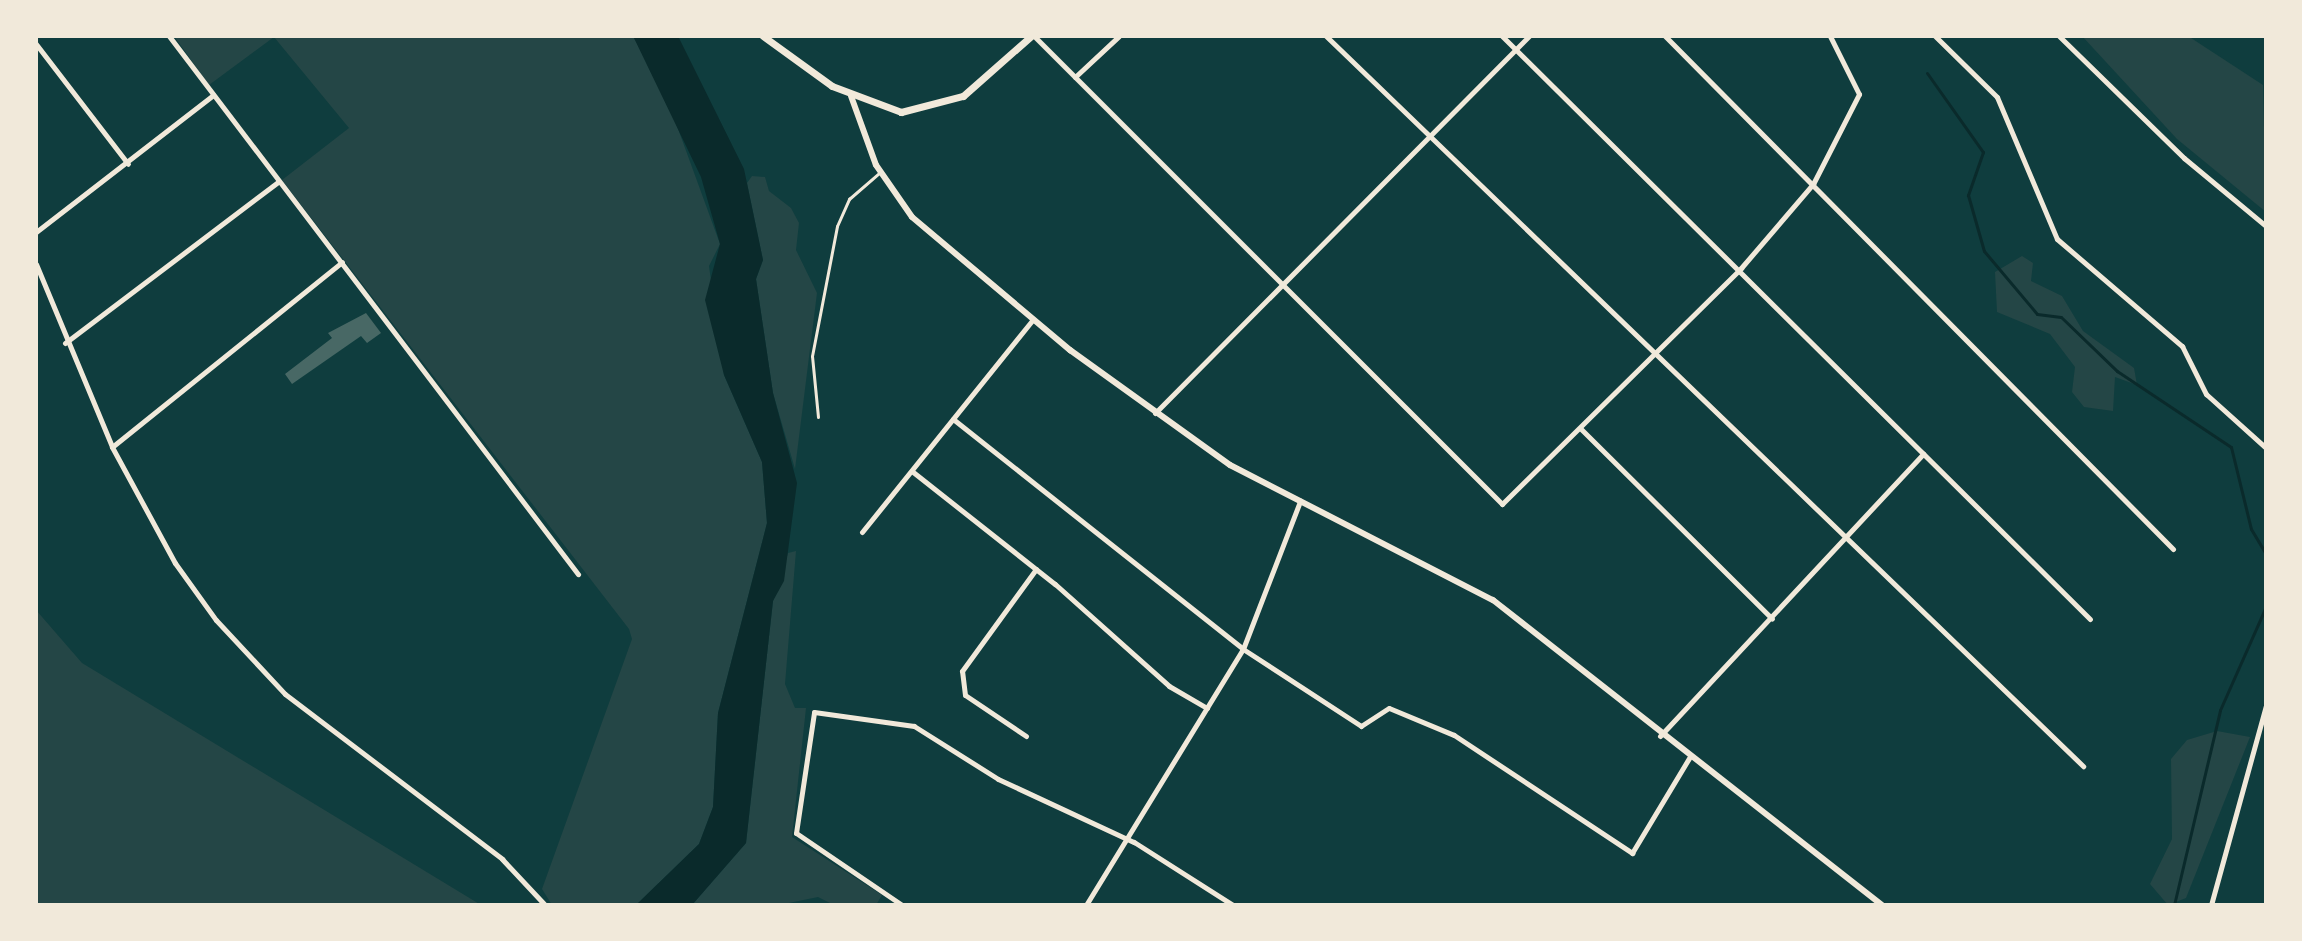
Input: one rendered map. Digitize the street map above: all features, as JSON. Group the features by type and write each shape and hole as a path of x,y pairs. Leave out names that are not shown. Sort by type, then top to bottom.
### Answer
{"main road":[{"path":"763,36 851,96 901,112 944,105 1032,36"}],"street":[{"path":"169,36 578,574"},
{"path":"1032,36 1279,286 1502,504 1741,268 1813,184 1859,94 1830,36"},
{"path":"1075,77 1119,36"},
{"path":"1326,36 1430,132 1845,541 2083,766"},
{"path":"1502,36 1518,48 1741,268 2090,619"},
{"path":"1155,414 1430,132 1529,36"},
{"path":"1665,36 2173,549"},
{"path":"1935,36 1997,97 2057,239 2182,346 2206,394 2266,448"},
{"path":"2059,36 2184,158 2266,226"},
{"path":"36,44 128,164"},
{"path":"36,232 128,164 213,95"},
{"path":"851,96 880,173 924,229 1033,319 1155,414 1300,501 1482,592 1660,736 1882,905"},
{"path":"65,343 278,182"},
{"path":"112,447 342,262"},
{"path":"36,264 65,343 112,447 175,563 250,660 502,859 545,905"},
{"path":"862,532 1033,319"},
{"path":"953,419 1243,649 1361,726 1389,708 1462,739 1632,853 1689,758"},
{"path":"1581,429 1772,619"},
{"path":"1660,736 1923,454"},
{"path":"913,472 1036,569 1166,684 1207,708"},
{"path":"1086,905 1243,649 1300,501"},
{"path":"1026,736 965,695 962,671 1036,569"},
{"path":"2211,905 2266,706"},
{"path":"902,905 796,833 814,712 914,726 998,779 1127,839 1233,905"}],"lane":[{"path":"818,417 812,356 837,226 849,199 880,173"}],"shaded area":[{"path":"174,36 633,36 665,93 720,244 709,266 724,375 762,462 767,523 718,713 713,807 699,844 636,905 552,905 542,889 632,639 629,629 282,180 349,128 274,37 209,85"},
{"path":"633,36 678,36 744,169 763,260 756,279 773,393 797,483 784,581 773,601 746,843 692,905 636,905 699,844 713,807 718,713 767,523 762,462 724,375 705,300 720,244 701,177"},
{"path":"2082,36 2188,36 2263,85 2266,212 2177,139"},
{"path":"752,176 765,177 769,191 791,208 799,223 796,250 817,293 795,469 773,393 756,279 763,260 747,183"},
{"path":"2022,256 2033,263 2031,281 2062,296 2083,331 2134,368 2137,385 2115,377 2113,411 2084,407 2072,392 2075,367 2050,334 1997,312 1995,272"},
{"path":"796,551 785,684 795,708 806,708 792,837 882,895 876,905 834,905 818,897 779,905 692,905 746,843 773,601 788,553"},
{"path":"36,610 82,663 481,905 36,905"},
{"path":"2217,731 2250,737 2186,898 2168,905 2150,884 2172,839 2171,759 2187,740"}],"building":[{"path":"366,313 381,333 367,343 361,336 292,384 285,374 332,338 328,333"}],"waterway":[{"path":"1927,73 1983,152 1968,195 1984,251 2037,314 2061,317 2117,371 2231,447 2251,529 2266,554"},
{"path":"2174,905 2220,710 2266,606"}]}
